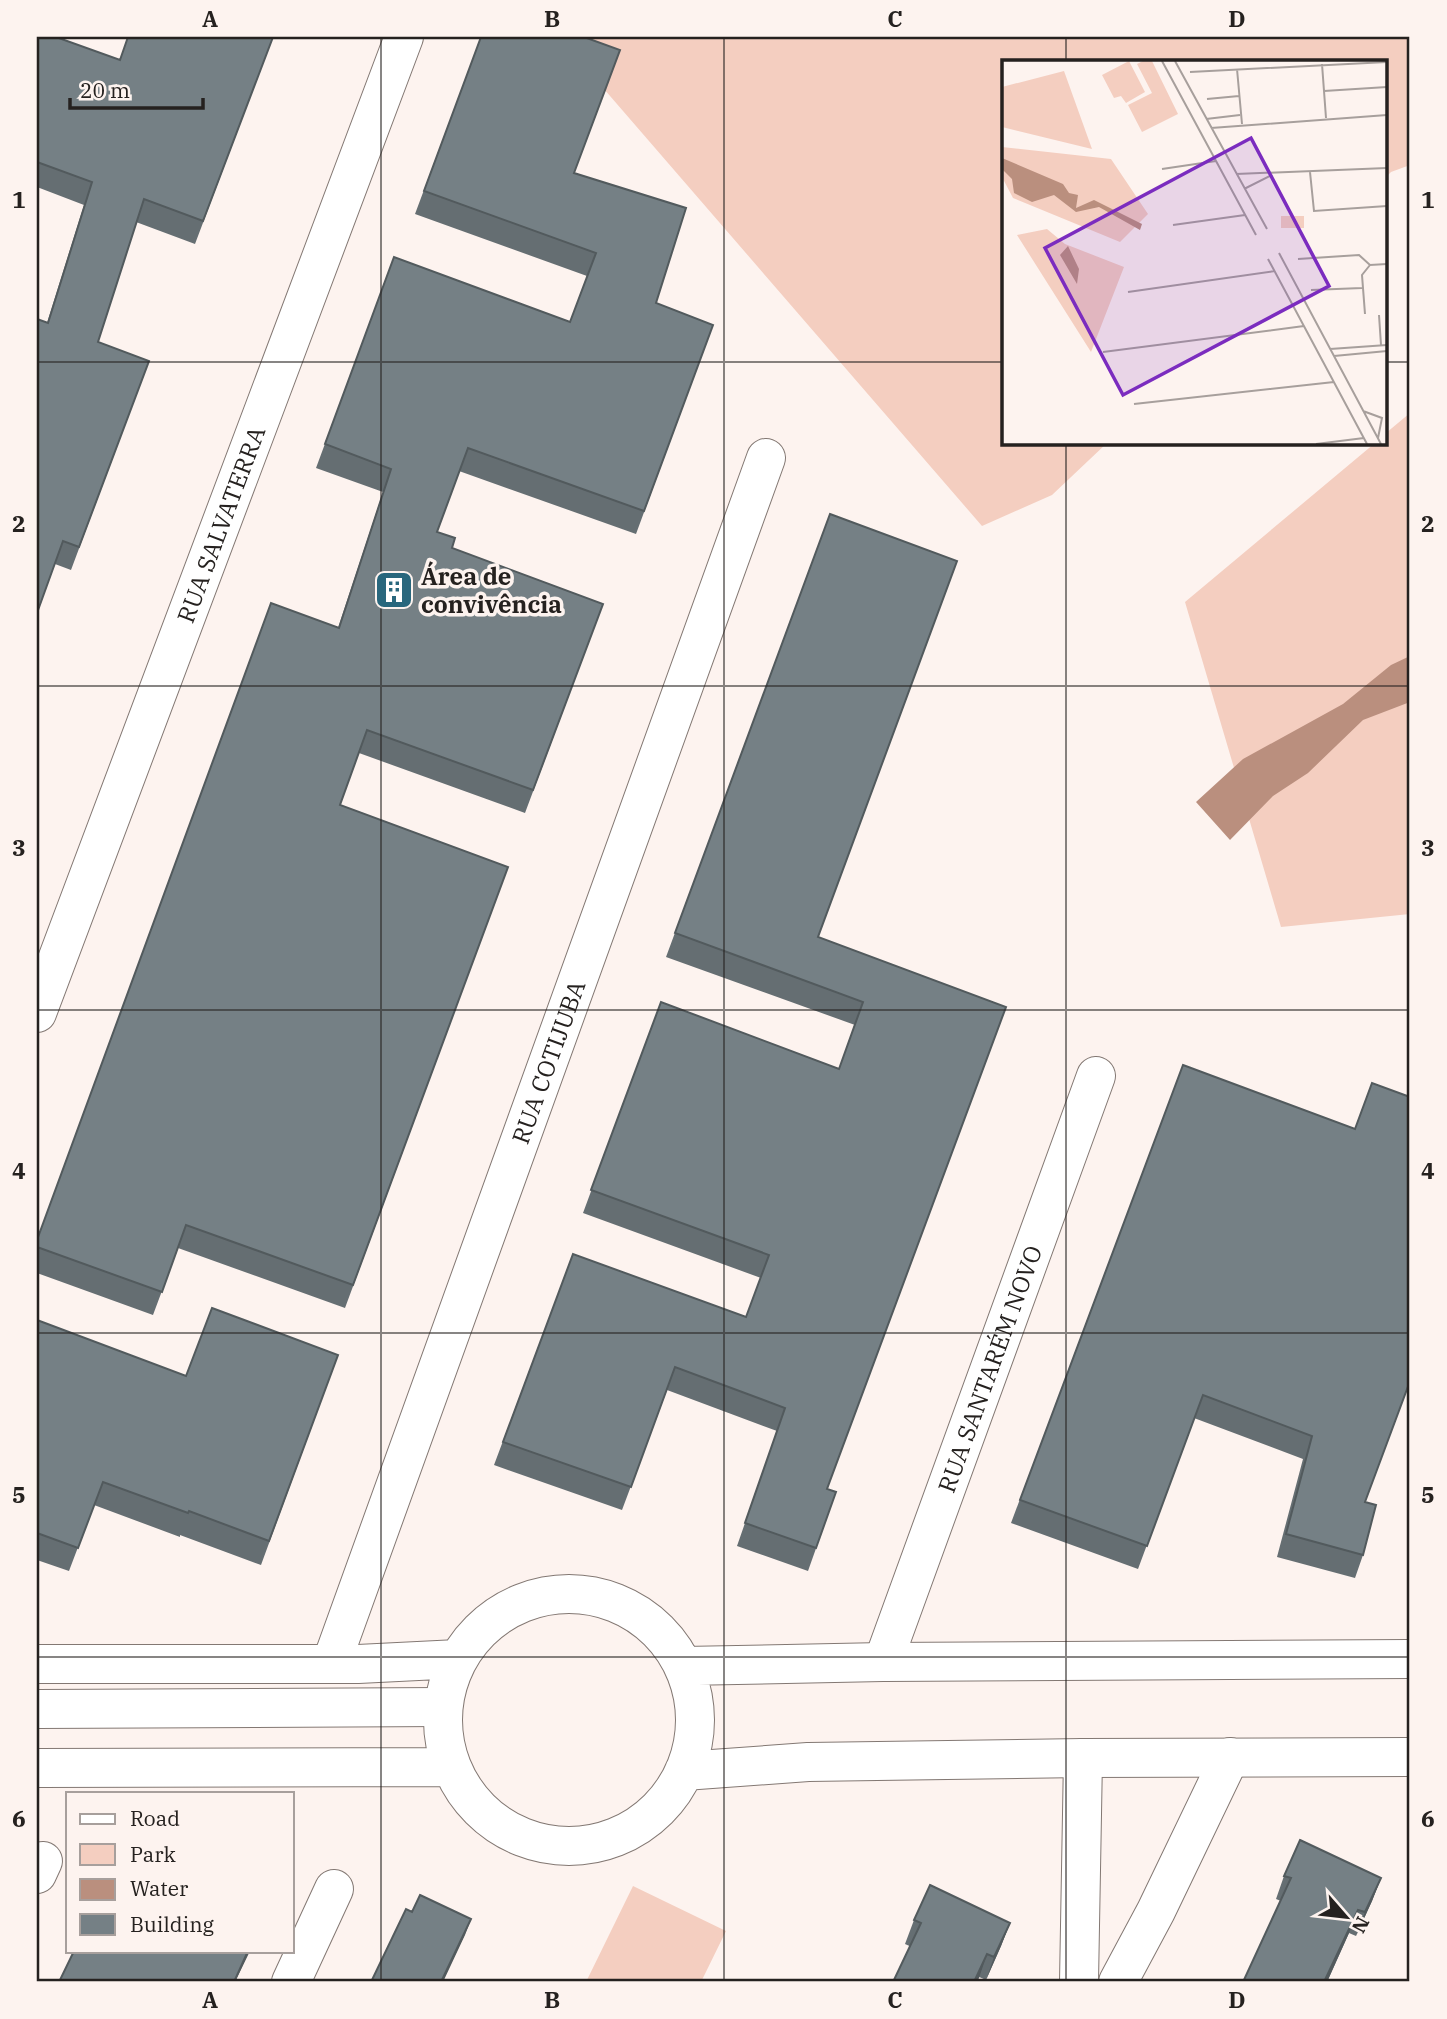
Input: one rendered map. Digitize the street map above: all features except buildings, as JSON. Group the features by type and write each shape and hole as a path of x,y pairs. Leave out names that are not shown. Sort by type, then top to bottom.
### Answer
{"street":[{"name":"RUA SALVATERRA","path":"37,1013 404,37"},
{"name":"RUA COTIJUBA","path":"331,1664 766,458"},
{"name":"RUA SANTARÉM NOVO","path":"883,1662 1096,1076"},
{"path":"554,1594 593,1595 630,1608 661,1633 684,1665 694,1700 694,1737 684,1772 660,1807 627,1832 587,1845 545,1844 506,1830 473,1803 452,1767 444,1738 443,1707 448,1682 458,1659 483,1628 515,1605 554,1594"},
{"path":"37,1664 331,1664 458,1659"},
{"path":"684,1665 1410,1659"},
{"path":"37,1709 443,1707"},
{"path":"1118,1982 1156,1912 1230,1757"},
{"path":"684,1772 808,1762 1410,1757"},
{"path":"1079,1982 1083,1758"},
{"path":"37,1768 452,1767"},
{"path":"291,1982 334,1889"}],"green space":[{"path":"559,37 1410,37 1410,165 1388,175 1388,60 1002,60 1002,444 1106,444 1052,495 982,526"},
{"path":"1410,413 1410,914 1281,927 1185,602 1374,444 1388,444 1388,431"},
{"path":"633,1886 726,1931 701,1982 586,1982"}],"water":[{"path":"1410,656 1410,702 1363,720 1308,773 1273,796 1230,840 1196,802 1243,759 1343,704 1391,665"}],"place":[{"name":"Área de convivência","path":"394,590"}]}
